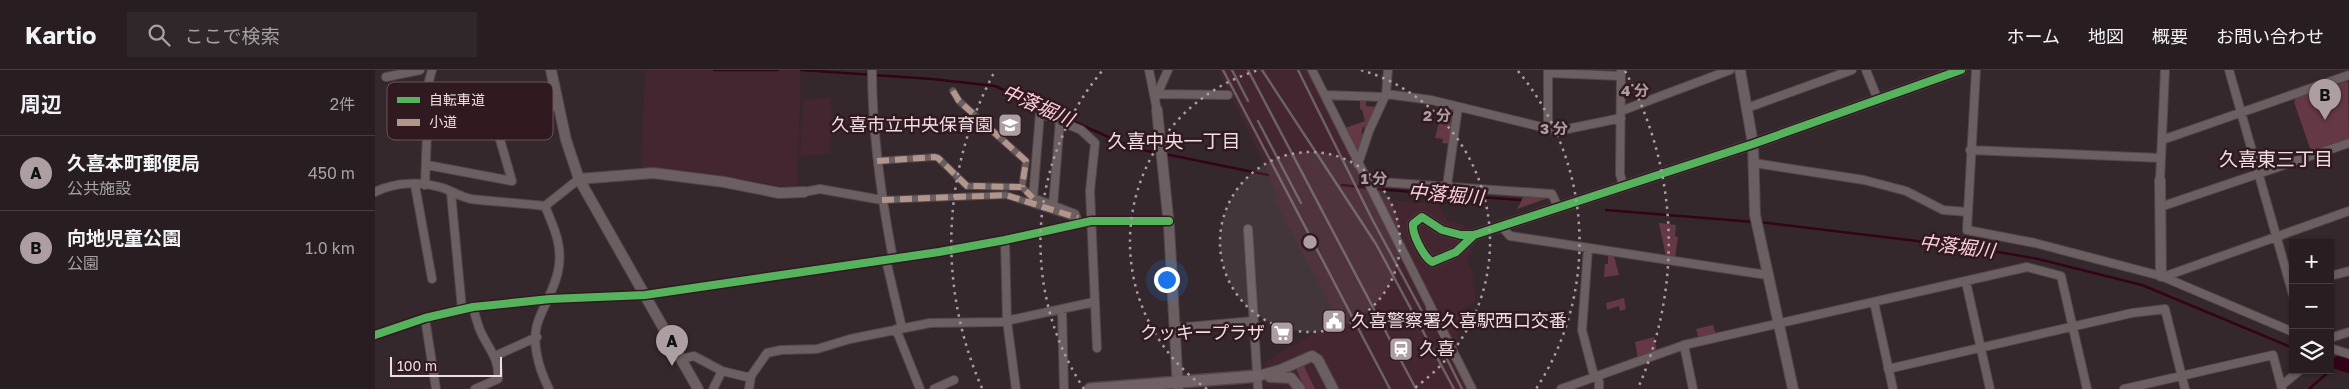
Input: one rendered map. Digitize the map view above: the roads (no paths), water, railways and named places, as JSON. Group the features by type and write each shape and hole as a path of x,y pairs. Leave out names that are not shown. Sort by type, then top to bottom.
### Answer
{"main road":[{"path":"1090,389 1178,385 1257,376"}],"street":[{"path":"386,77 419,70"},
{"path":"551,70 566,140 579,179 698,389"},
{"path":"872,70 873,125 899,328 920,389"},
{"path":"1149,70 1151,90 1156,97"},
{"path":"1168,70 1156,97 1169,221 1178,385"},
{"path":"1312,70 1473,389"},
{"path":"1358,164 1369,130 1385,95 1388,70"},
{"path":"1325,95 1385,95 1431,100 1558,131 1621,115 1730,70"},
{"path":"1740,70 1753,144 1755,216 1793,389"},
{"path":"1747,108 1852,70"},
{"path":"1866,70 1878,100"},
{"path":"1474,235 1456,252 1432,262 1427,258 1413,226 1415,221 1422,217 1442,230 1461,235 1474,235 1753,144 1961,70"},
{"path":"1975,70 1967,230 2035,243 2162,277 2289,330"},
{"path":"2162,277 2160,180 2165,70"},
{"path":"2229,70 2290,284"},
{"path":"1548,128 1548,71 1621,73 1620,174 1623,185"},
{"path":"2162,140 2349,76"},
{"path":"953,91 959,101 1023,158 1026,165 1021,187"},
{"path":"1156,97 1228,96"},
{"path":"553,106 558,104"},
{"path":"1447,186 1458,107"},
{"path":"1030,196 1040,114 1060,120 1081,130 1095,143 1091,175 1091,221 1097,348"},
{"path":"1053,206 1060,120"},
{"path":"425,185 428,140"},
{"path":"427,165 512,181 500,140"},
{"path":"2160,207 2349,143"},
{"path":"1970,150 2161,158"},
{"path":"877,161 935,157 967,186 1021,187 1030,196 1075,214 1079,221"},
{"path":"1754,163 1865,180 1906,191 1943,210 1968,212"},
{"path":"375,192 394,184 425,185 444,188 451,193 469,199 545,206 579,179 653,174 724,182 779,193 820,189 882,200 996,194 1023,200 1079,221"},
{"path":"1367,182 1552,194 1558,207"},
{"path":"375,184 383,188"},
{"path":"415,185 432,279"},
{"path":"451,193 462,309"},
{"path":"1023,200 1030,196"},
{"path":"545,206 559,240 559,265 549,299 538,321 536,352 549,389"},
{"path":"2162,277 2349,211"},
{"path":"375,335 425,318 473,307 549,299 645,295 1005,240 1079,221 1169,221"},
{"path":"1501,226 1510,236 1767,275"},
{"path":"1247,229 1258,389"},
{"path":"1005,240 1007,320 1016,389"},
{"path":"1588,249 1582,330 1599,389"},
{"path":"1561,389 1684,345 2027,267 2061,276 2087,389"},
{"path":"2334,275 2349,271"},
{"path":"1966,282 1990,389"},
{"path":"749,389 751,376 767,353 781,350 817,349 899,328 929,323 1007,320 1094,302"},
{"path":"1874,302 1893,389"},
{"path":"473,307 480,331 495,356 498,379 478,388"},
{"path":"1888,368 2073,326 2165,309 2185,389"},
{"path":"1062,310 1063,389"},
{"path":"425,318 436,389"},
{"path":"1175,328 1254,321"},
{"path":"2334,337 2349,332"},
{"path":"495,356 537,337"},
{"path":"1684,345 1693,389"},
{"path":"2334,349 2349,354"},
{"path":"1257,376 1280,370 1309,355 1315,357 1333,389"},
{"path":"2124,389 2273,355 2281,388 2296,374"},
{"path":"681,359 694,356 722,371 751,376"},
{"path":"1295,362 1293,367 1298,385"},
{"path":"713,389 722,371"},
{"path":"1257,376 1287,376 1298,385"},
{"path":"934,389 954,380"}],"waterway":[{"name":"中落堀川","path":"714,70 778,70"},
{"name":"中落堀川","path":"801,70 932,79 995,86 1135,149 1159,153"},
{"name":"中落堀川","path":"1165,154 1268,175"},
{"name":"中落堀川","path":"1342,185 1369,188"},
{"name":"中落堀川","path":"1375,189 1520,200"},
{"name":"中落堀川","path":"1606,210 1754,222"},
{"name":"中落堀川","path":"1759,222 1975,248 2038,259 2142,285 2289,346"},
{"name":"中落堀川","path":"2334,362 2338,363"},
{"path":"2309,389 2339,363"},
{"name":"中落堀川","path":"2339,363 2349,366"}],"railway":[{"path":"1223,70 1390,389"},
{"path":"1232,70 1248,101"},
{"path":"1248,70 1416,389"},
{"path":"1262,70 1376,244 1454,389"},
{"path":"1298,70 1372,219 1426,319"},
{"path":"1258,121 1301,203"},
{"path":"1427,309 1455,362"},
{"path":"1446,357 1462,389"}],"place":[{"name":"向地児童公園","path":"2325,120"},
{"name":"久喜市立中央保育園","path":"1010,125"},
{"name":"久喜警察署久喜駅西口交番","path":"1334,321"},
{"name":"クッキープラザ","path":"1282,333"},
{"name":"久喜","path":"1401,349"},
{"name":"久喜本町郵便局","path":"672,366"}],"district":[{"name":"久喜中央一丁目","path":"1174,141"},
{"name":"久喜東三丁目","path":"2276,159"}]}
